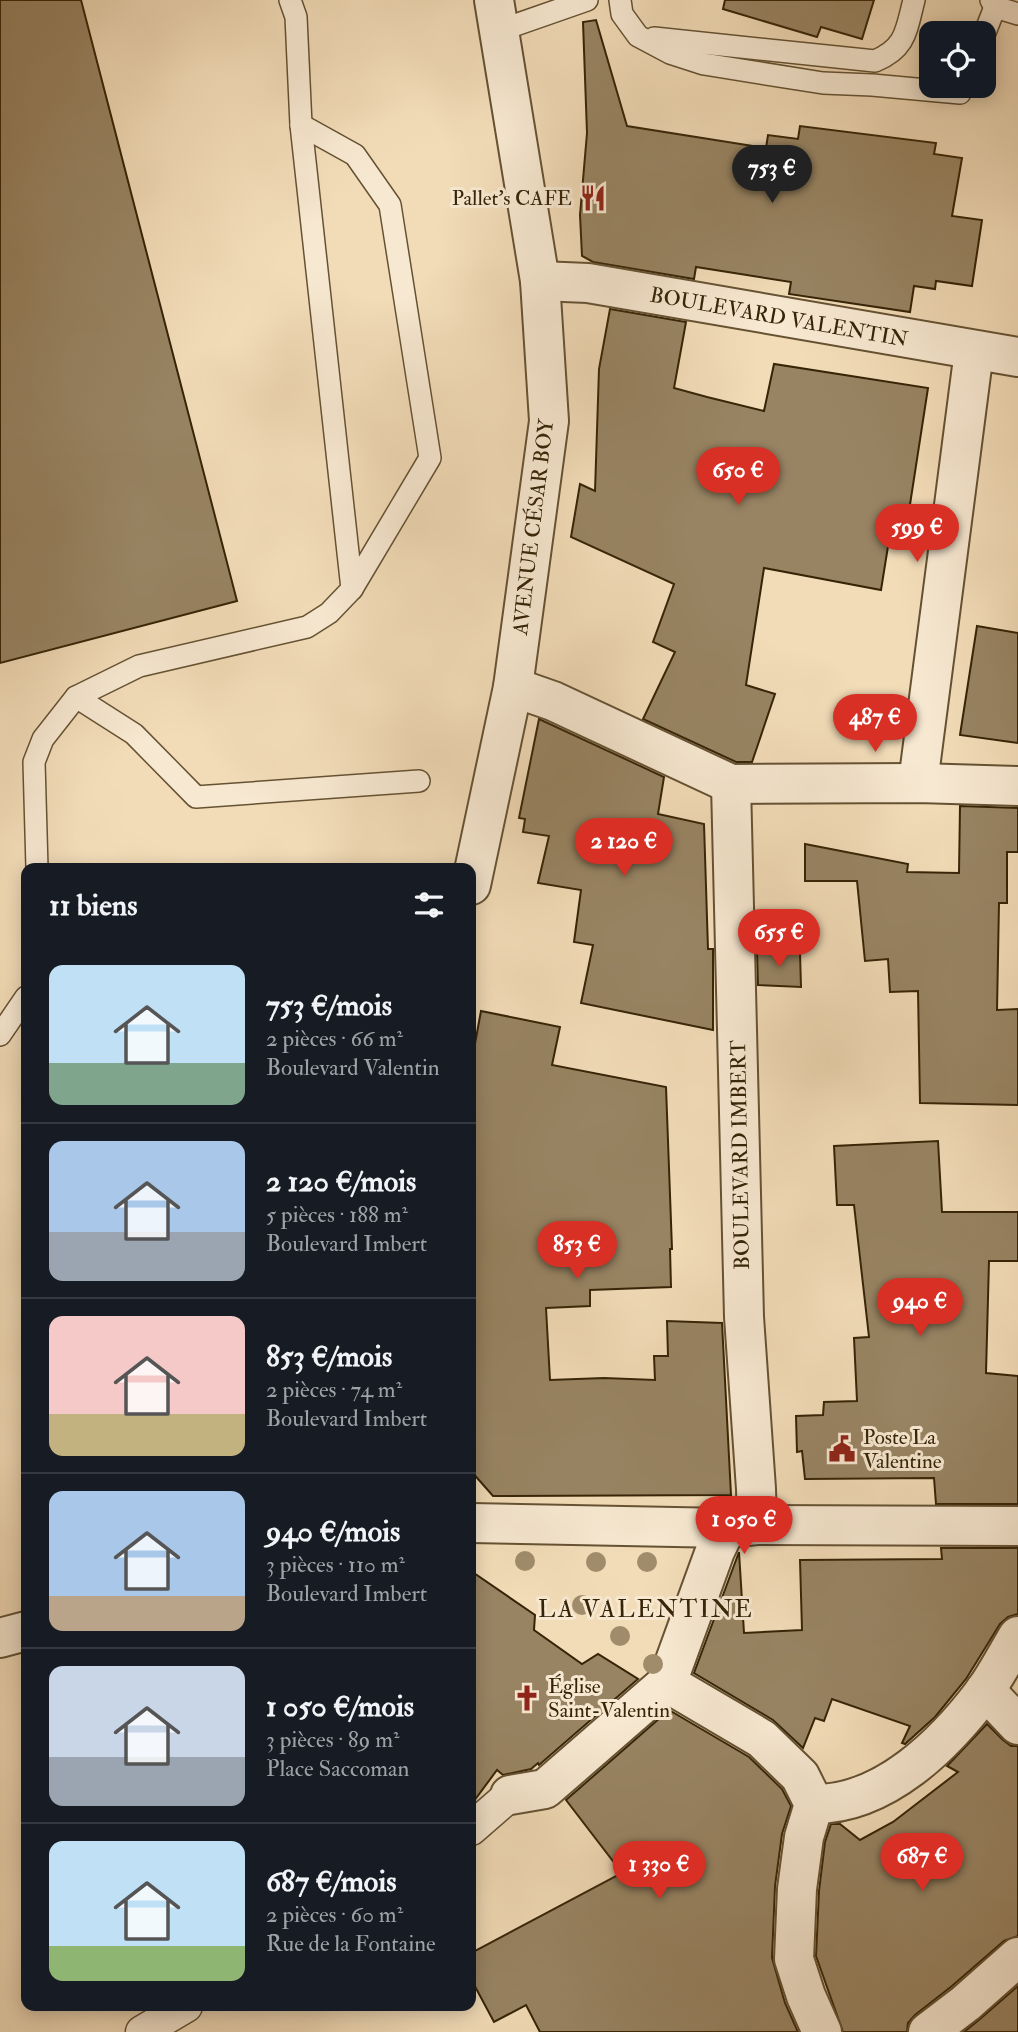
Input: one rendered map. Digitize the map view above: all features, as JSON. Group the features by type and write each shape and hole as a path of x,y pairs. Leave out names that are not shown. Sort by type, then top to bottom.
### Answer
{"street":[{"name":"AVENUE CÉSAR BOY","path":"476,863 513,687 549,421 540,281 496,15"},
{"name":"BOULEVARD VALENTIN","path":"540,281 588,283 1018,357"},
{"path":"918,783 974,351"},
{"path":"513,687 553,701 731,784 918,783 1018,786"},
{"name":"BOULEVARD IMBERT","path":"731,784 744,1317 757,1489 741,1526"},
{"path":"476,1523 1018,1526"},
{"path":"476,1825 510,1795 545,1789 667,1683 715,1550 741,1526"},
{"path":"0,1638 21,1632"},
{"path":"814,1804 855,1799 893,1779 944,1739 985,1690 1018,1636"},
{"path":"667,1683 762,1739 800,1776 814,1804 804,1837 797,1889 794,1959 822,2032"},
{"path":"985,1690 1018,1725"},
{"path":"928,2032 1018,1957"},
{"path":"142,2032 178,2011"}],"lane":[{"path":"290,0 296,17 301,125 352,589"},
{"path":"496,15 587,0"},
{"path":"620,0 622,14 638,36 670,53 704,64 823,83 919,89"},
{"path":"638,36 875,61 889,55 902,43 914,0"},
{"path":"988,21 993,4 1018,14"},
{"path":"37,863 34,762 43,739 76,697 139,666 307,627 329,613 352,589 430,458 390,205 355,155 301,125"},
{"path":"76,697 134,734 196,797 419,781"},
{"path":"0,1035 21,1004"}],"building":[{"path":"0,0 81,0 237,601 0,663"},
{"path":"725,0 874,0 862,39 821,27 817,37 723,9"},
{"path":"596,20 627,126 766,148 768,135 798,139 800,126 936,143 934,154 962,158 952,216 982,220 972,286 936,281 935,289 914,286 910,312 789,294 791,282 696,267 694,279 593,262 582,256 580,215 587,133 583,22"},
{"path":"610,309 686,322 674,388 707,397 764,411 774,364 928,388 909,511 894,509 881,590 764,568 746,685 775,694 752,762 736,762 643,719 675,652 653,642 674,584 571,537 580,484 595,491 599,369"},
{"path":"977,626 1018,633 1018,743 960,735"},
{"path":"539,719 664,777 658,814 704,824 708,949 713,949 713,1030 581,1003 593,945 574,942 581,890 538,883 549,836 523,832 525,819 519,818"},
{"path":"960,806 1018,808 1018,852 1007,852 1007,903 999,903 997,1010 1018,1009 1018,1105 920,1103 918,991 890,992 888,959 865,961 857,881 805,881 805,844 908,864 907,872 959,873"},
{"path":"757,951 800,953 801,987 758,985"},
{"path":"481,1011 560,1027 552,1065 666,1087 671,1287 590,1290 590,1306 546,1308 550,1380 655,1380 654,1356 668,1356 667,1321 722,1323 731,1495 493,1496 476,1477 476,1038"},
{"path":"938,1141 942,1212 1018,1212 1018,1261 989,1261 986,1373 1018,1376 1018,1504 936,1504 934,1478 805,1479 802,1451 797,1452 796,1416 823,1415 824,1402 857,1401 854,1338 869,1337 854,1205 837,1205 834,1146"},
{"path":"941,1548 1018,1548 1018,1614 1008,1617 1000,1624 966,1679 935,1717 905,1744 902,1743 910,1726 832,1699 824,1721 815,1718 803,1748 773,1720 694,1673 739,1552 744,1633 802,1630 800,1560 942,1559"},
{"name":"Église Saint-Valentin","path":"476,1574 535,1615 534,1630 582,1664 598,1654 638,1679 539,1765 538,1763 531,1769 503,1775 497,1770 476,1798"},
{"path":"669,1710 749,1757 782,1789 791,1806 782,1834 775,1886 772,1958 785,2003 798,2032 540,2032 526,2005 494,2022 476,1988 476,1950 622,1873 566,1800"},
{"path":"987,1724 1011,1746 1018,1746 1018,1936 1004,1941 915,2015 908,2023 907,2032 843,2032 816,1956 819,1891 825,1842 831,1824 840,1824 860,1840 893,1822 958,1772 947,1766"},
{"path":"1018,1986 1018,2032 964,2032 980,2019"}],"place":[{"name":"Pallet's CAFE","path":"593,198"},
{"name":"Poste La Valentine","path":"842,1449"},
{"name":"Église Saint-Valentin","path":"527,1698"}],"district":[{"name":"LA VALENTINE","path":"646,1609"}]}
